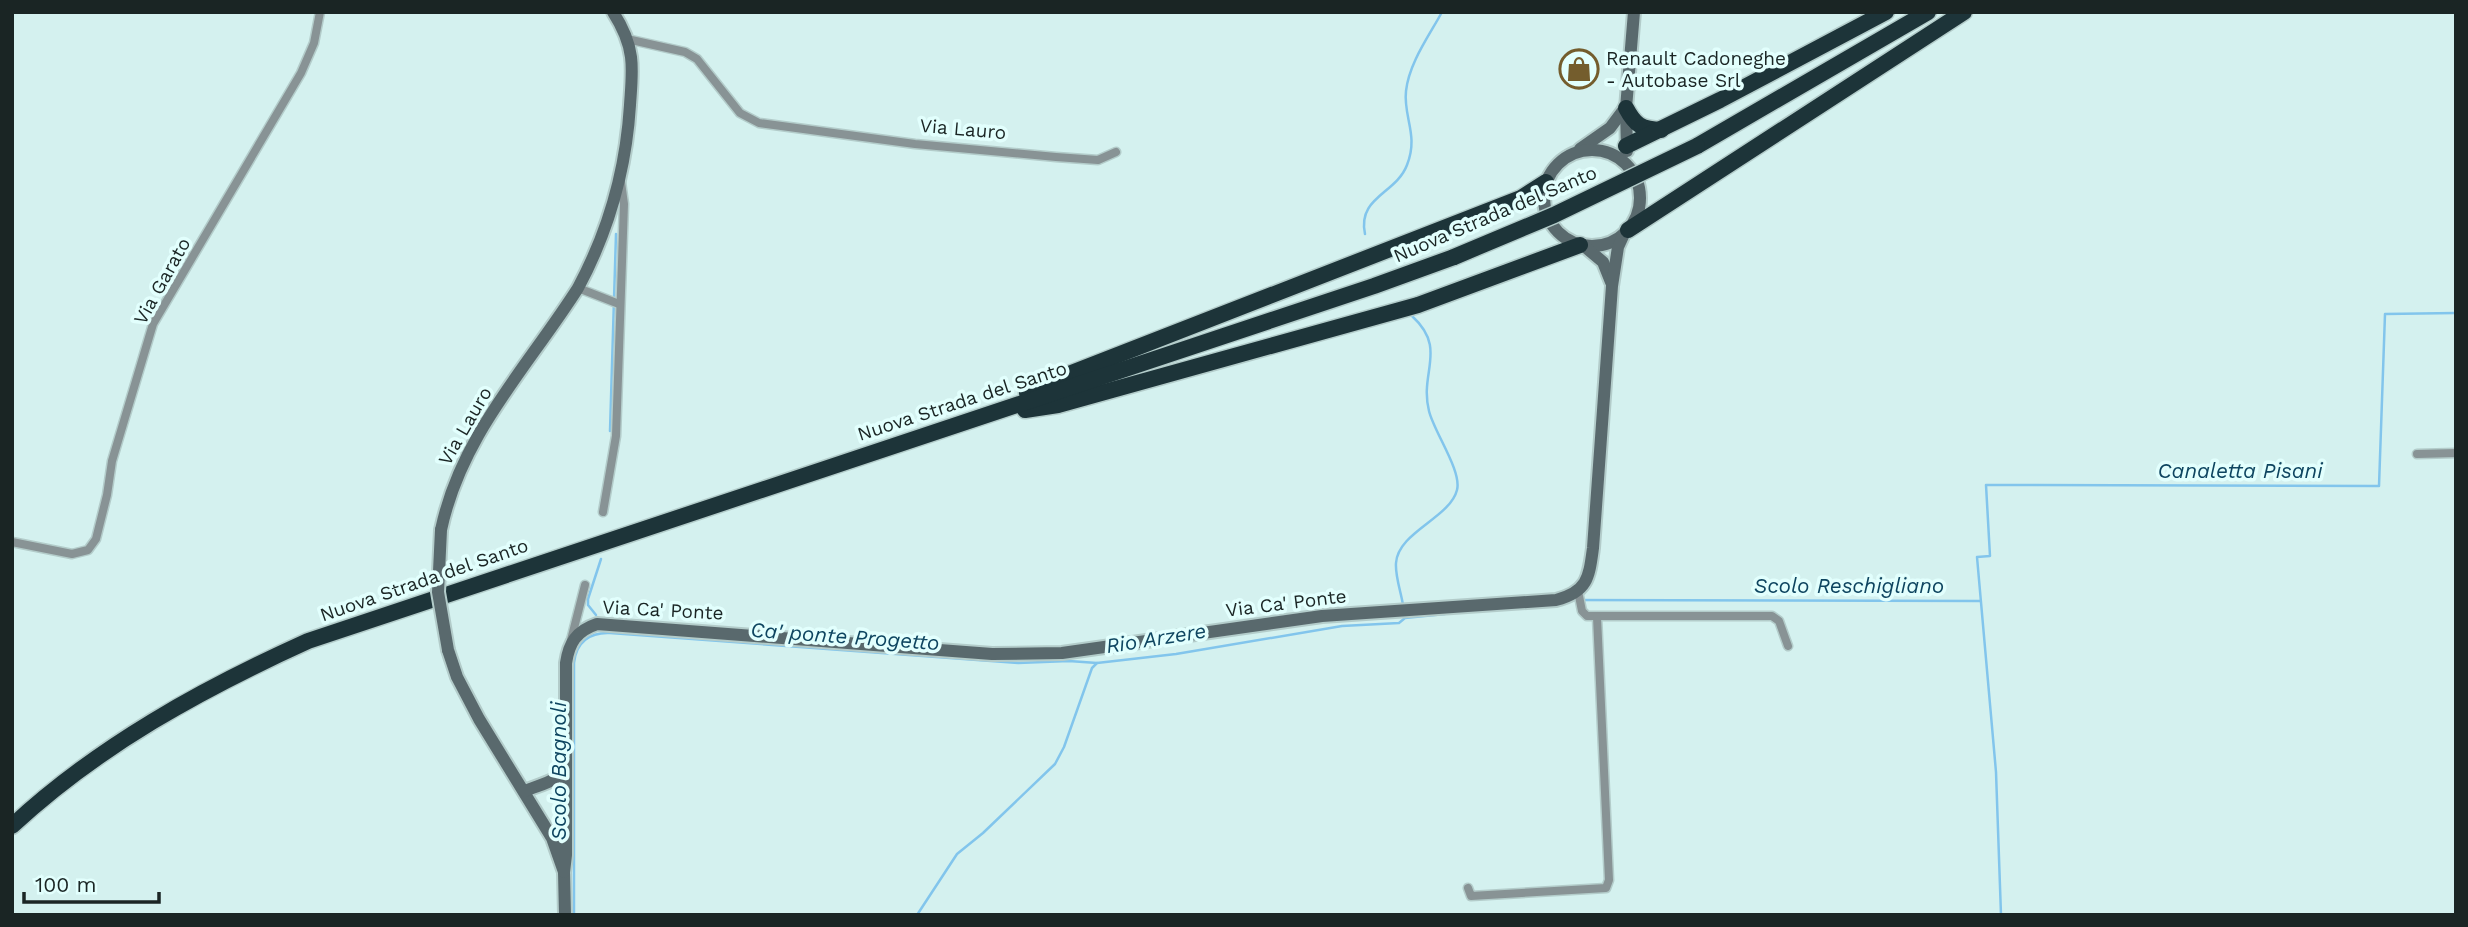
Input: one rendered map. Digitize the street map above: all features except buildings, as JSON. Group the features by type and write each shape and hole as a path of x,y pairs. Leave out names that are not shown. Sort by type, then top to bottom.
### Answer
{"highway":[{"path":"1626,146 1886,12"},
{"name":"Nuova Strada del Santo","path":"12,826 43,797 117,743 248,668 308,641 1454,257 1577,204 1696,146 1928,12"},
{"path":"1626,232 1964,12"},
{"path":"1626,108 1638,126 1661,130"},
{"path":"984,416 1051,381 1521,198 1546,182"},
{"path":"984,416 1058,405 1226,360 1418,305 1582,245"}],"street":[{"name":"Via Garato","path":"12,542 72,554 88,550 96,539 107,495 111,461 153,324 301,73 314,43 320,12"},
{"name":"Via Lauro","path":"564,872 552,838 457,677 448,650 438,592 441,530 460,466 478,433 578,288 590,266 621,182 629,125 631,57 627,39 613,12"},
{"path":"1634,12 1626,108 1626,146 1628,165 1639,186 1640,198 1639,209 1618,247 1612,286 1593,548 1589,574 1578,592 1581,611 1587,616 1597,617 1772,616 1779,621 1788,646"},
{"name":"Via Lauro","path":"627,39 685,52 697,60 740,113 759,124 915,144 1067,158 1098,160 1116,152"},
{"path":"1612,286 1603,262 1582,245 1560,234 1547,216 1543,193 1554,166 1610,128 1626,108"},
{"path":"1607,151 1626,146"},
{"path":"1576,151 1607,151 1628,165"},
{"name":"Via Lauro","path":"603,512 617,436 624,204 621,182"},
{"path":"1582,245 1605,244 1626,232"},
{"path":"578,288 619,304"},
{"path":"2417,454 2456,453"},
{"path":"565,915 566,663 585,585"},
{"name":"Via Ca' Ponte","path":"570,643 582,630 597,624 992,654 1046,654 1322,616 1556,600 1578,592"},
{"path":"579,607 583,614 597,624"},
{"path":"1468,888 1471,896 1492,896 1606,888 1609,880 1597,617"},
{"path":"525,791 558,778 563,774 566,765"}],"waterway":[{"name":"Rio Arzere","path":"1365,234 1367,212 1402,175 1407,165 1411,144 1406,100 1408,81 1420,50 1442,12"},
{"name":"Scolo Bagnoli","path":"610,431 616,234"},
{"name":"Canaletta Pisani","path":"2001,915 1996,772 1977,557 1990,556 1986,485 2379,486 2385,314 2456,313"},
{"name":"Rio Arzere","path":"1403,605 1396,568 1399,552 1405,542 1445,509 1457,490 1452,462 1429,411 1427,384 1431,350 1423,328 1412,316"},
{"name":"Scolo Bagnoli","path":"596,615 588,605 588,599 601,559"},
{"name":"Scolo Reschigliano","path":"1570,600 1980,601"},
{"name":"Rio Arzere","path":"917,915 957,854 983,833 1055,764 1064,747 1092,668 1097,663 1176,654 1342,626 1399,623 1405,618 1445,614"},
{"name":"Ca' ponte Progetto","path":"574,915 574,663 581,644 596,634 1018,663 1097,663"}],"place":[{"name":"Renault Cadoneghe - Autobase Srl","path":"1579,69"}]}
